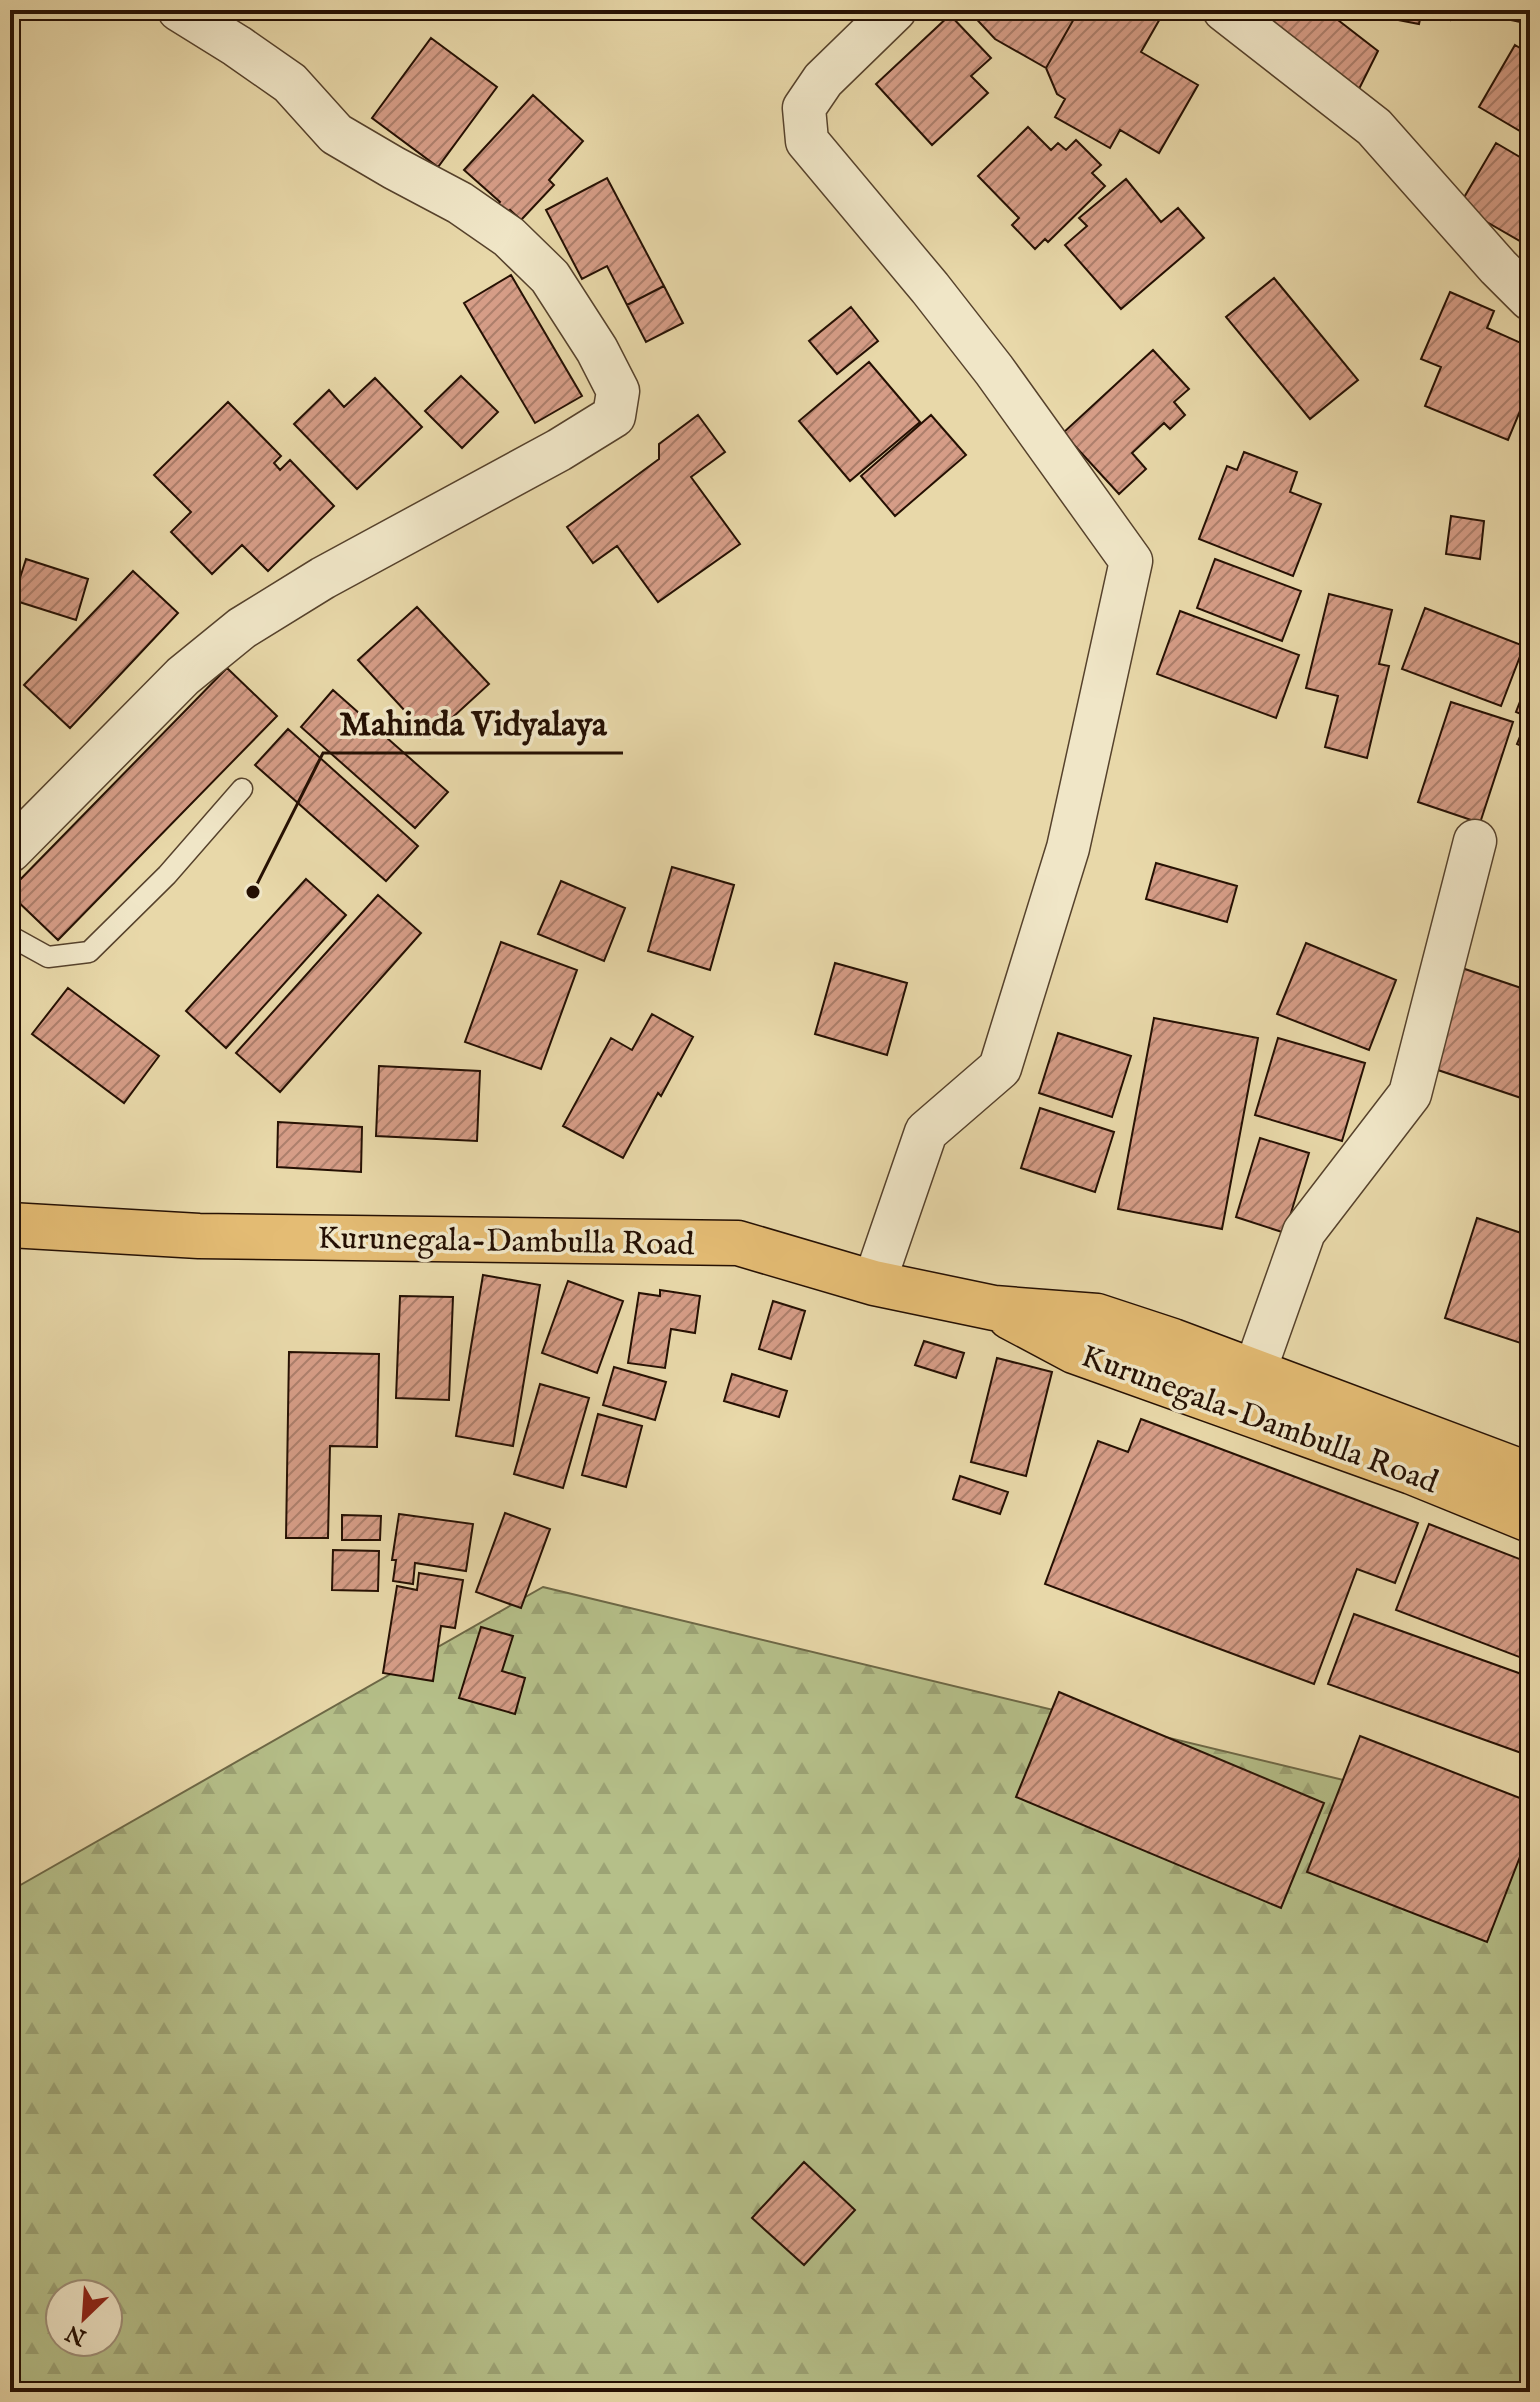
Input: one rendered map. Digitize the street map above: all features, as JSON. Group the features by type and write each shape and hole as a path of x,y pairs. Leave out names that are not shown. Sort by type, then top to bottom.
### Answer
{"highway":[{"name":"Kurunegala-Dambulla Road","path":"10,1225 199,1236 738,1243 874,1283 994,1308 1097,1316 1173,1341 1530,1475"},
{"name":"Kurunegala-Dambulla Road","path":"994,1308 1074,1351 1412,1472 1530,1520"}],"street":[{"path":"10,851 183,676 242,628 323,578 559,450 614,416 618,391 597,350 550,277 509,237 460,203 336,134 290,83 179,10"},
{"path":"874,1283 926,1132 1000,1068 1068,848 1131,561 994,370 807,141 804,108 823,80 895,10"},
{"path":"1224,10 1374,127 1530,299"},
{"path":"1254,1373 1304,1232 1410,1094 1475,841"}],"lane":[{"path":"10,936 48,957 89,952 167,875 242,789"}],"green space":[{"path":"543,1587 1530,1825 1530,2392 10,2392 10,1891"}],"building":[{"path":"968,10 1079,10 1046,68 995,39"},
{"path":"1079,10 1165,10 1141,52 1198,85 1159,153 1120,130 1110,148 1055,117 1065,99 1057,94 1046,68"},
{"path":"1253,10 1325,10 1378,51 1357,93"},
{"path":"1367,10 1451,10 1450,20 1421,14 1419,24 1367,14"},
{"path":"1464,10 1530,10 1530,24"},
{"path":"950,15 991,58 971,76 988,93 932,145 876,84"},
{"path":"431,38 497,87 438,167 372,118"},
{"path":"1515,45 1530,54 1530,137 1479,107"},
{"path":"533,95 583,141 549,180 554,185 521,220 510,210 506,214 497,206 500,202 464,170"},
{"path":"1028,127 1051,150 1058,143 1066,150 1076,140 1101,165 1092,173 1105,186 1048,242 1045,239 1035,249 1012,225 1019,218 978,176"},
{"path":"1496,143 1530,163 1530,247 1459,206"},
{"path":"607,178 664,286 627,305 607,266 582,279 546,210"},
{"path":"1126,179 1161,222 1178,208 1204,238 1121,309 1065,245 1087,226 1079,218"},
{"path":"511,275 582,396 535,423 464,303"},
{"path":"1274,278 1358,380 1310,419 1226,317"},
{"path":"664,286 683,323 646,342 627,305"},
{"path":"1450,292 1494,311 1487,328 1530,347 1530,387 1508,440 1425,406 1441,367 1421,359"},
{"path":"851,307 878,341 837,374 809,341"},
{"path":"1153,350 1189,389 1174,402 1185,415 1170,429 1164,423 1132,453 1146,469 1119,494 1063,433"},
{"path":"869,362 920,422 850,481 799,421"},
{"path":"461,376 498,412 462,448 425,411"},
{"path":"375,378 422,427 357,489 294,424 329,390 344,407"},
{"path":"228,402 281,456 274,463 280,470 290,460 334,506 268,571 242,545 212,574 171,532 191,512 154,475"},
{"path":"698,415 725,452 691,477 740,544 658,602 617,546 593,563 567,527 659,459 659,444"},
{"path":"931,415 966,455 895,516 861,476"},
{"path":"1244,452 1297,472 1290,492 1321,504 1293,576 1199,539 1227,466 1237,470"},
{"path":"1451,516 1484,521 1480,559 1446,554"},
{"path":"26,559 88,579 76,620 13,600"},
{"path":"1215,559 1301,591 1282,641 1197,608"},
{"path":"133,571 178,613 70,728 24,685"},
{"path":"1329,594 1392,610 1379,664 1389,666 1367,758 1325,747 1338,696 1306,688"},
{"path":"417,607 489,684 430,738 358,660"},
{"path":"1425,608 1524,646 1501,706 1402,669"},
{"path":"1180,611 1299,655 1276,718 1157,674"},
{"path":"227,668 277,716 58,940 10,894 10,890"},
{"path":"1530,676 1530,750 1517,744 1528,717 1516,712"},
{"path":"333,690 448,792 415,828 301,727"},
{"path":"1451,702 1513,722 1480,823 1418,802"},
{"path":"288,729 418,846 386,881 255,765"},
{"path":"1156,863 1237,886 1227,922 1146,899"},
{"path":"672,867 734,885 710,970 648,951"},
{"path":"306,879 346,915 226,1048 186,1011"},
{"path":"561,881 625,908 604,961 538,934"},
{"path":"378,895 421,933 280,1092 236,1053"},
{"path":"501,942 577,970 541,1069 465,1042"},
{"path":"1306,943 1396,980 1369,1050 1277,1014"},
{"path":"835,963 907,983 887,1055 815,1034"},
{"path":"1456,966 1530,991 1530,1101 1423,1065"},
{"path":"68,988 159,1056 124,1103 32,1034"},
{"path":"652,1014 693,1037 623,1158 563,1126 611,1038 632,1050"},
{"path":"1154,1018 1258,1038 1222,1229 1118,1209"},
{"path":"1058,1033 1131,1056 1112,1117 1039,1093"},
{"path":"1278,1038 1365,1063 1342,1141 1255,1115"},
{"path":"379,1066 480,1071 477,1141 376,1136"},
{"path":"1040,1108 1114,1132 1095,1192 1021,1168"},
{"path":"278,1122 362,1127 361,1172 277,1167"},
{"path":"1260,1138 1309,1153 1285,1233 1236,1217"},
{"path":"1477,1218 1530,1236 1530,1346 1445,1318"},
{"path":"483,1275 540,1285 513,1446 456,1436"},
{"path":"568,1281 623,1301 597,1373 542,1353"},
{"path":"660,1290 700,1296 695,1333 671,1329 665,1368 628,1363 639,1293 660,1296"},
{"path":"400,1296 453,1297 449,1400 396,1398"},
{"path":"773,1301 805,1311 791,1359 759,1349"},
{"path":"924,1341 964,1353 956,1378 915,1365"},
{"path":"289,1352 379,1354 377,1447 330,1446 328,1538 286,1538"},
{"path":"997,1358 1052,1372 1026,1476 971,1462"},
{"path":"614,1367 666,1382 655,1420 603,1405"},
{"path":"732,1374 787,1391 779,1417 724,1401"},
{"path":"540,1384 589,1398 563,1488 514,1474"},
{"path":"598,1414 642,1426 626,1487 582,1475"},
{"path":"1141,1419 1418,1523 1395,1583 1357,1569 1314,1684 1045,1584 1098,1441 1128,1452"},
{"path":"960,1476 1008,1492 1000,1514 953,1499"},
{"path":"505,1513 550,1529 521,1608 476,1592"},
{"path":"399,1514 473,1524 466,1571 415,1563 413,1584 393,1581 396,1560 392,1560"},
{"path":"342,1515 381,1516 380,1540 342,1540"},
{"path":"1429,1524 1530,1563 1530,1661 1396,1610"},
{"path":"333,1550 379,1551 378,1591 332,1590"},
{"path":"419,1573 463,1580 455,1628 441,1626 433,1681 383,1673 397,1586 417,1590"},
{"path":"1354,1614 1530,1677 1530,1756 1328,1684"},
{"path":"481,1627 513,1636 502,1671 525,1678 515,1714 459,1698"},
{"path":"1059,1692 1324,1803 1281,1908 1016,1797"},
{"path":"1360,1736 1530,1802 1530,1831 1487,1942 1307,1872"},
{"path":"804,2162 855,2210 804,2265 752,2218"},
{"path":"462,2383 475,2392 456,2392"}],"place":[{"name":"Mahinda Vidyalaya","path":"253,892"}]}
